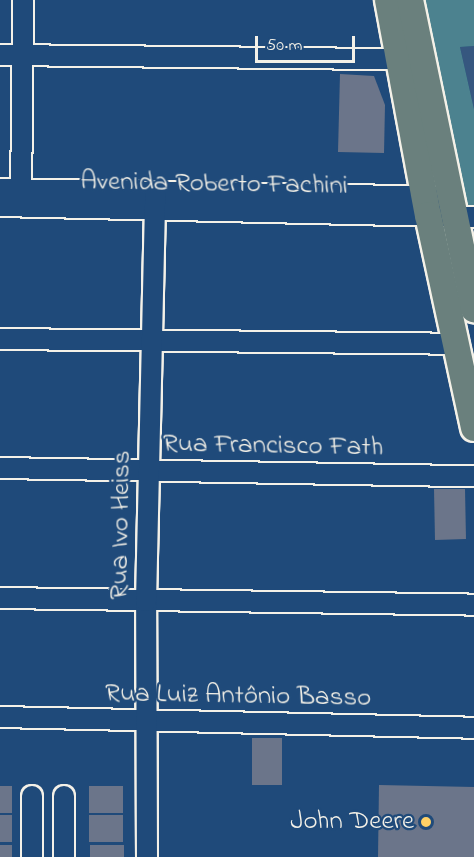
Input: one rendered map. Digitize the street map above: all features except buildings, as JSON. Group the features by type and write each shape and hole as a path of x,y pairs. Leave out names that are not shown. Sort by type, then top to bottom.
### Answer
{"main road":[{"path":"388,0 426,206 474,428"},
{"path":"410,0 459,210 474,309"}],"street":[{"path":"21,198 23,0"},
{"path":"0,55 399,59"},
{"name":"Avenida Roberto Fachini","path":"0,189 21,198 426,206 459,210"},
{"name":"Avenida Roberto Fachini","path":"0,206 21,198"},
{"name":"Rua Ivo Heiss","path":"147,857 146,601 155,202"},
{"path":"0,339 456,344"},
{"name":"Rua Francisco Fath","path":"0,468 474,476"},
{"path":"0,598 474,605"},
{"name":"Rua Luiz Antônio Basso","path":"0,717 474,728"},
{"path":"32,796 32,857"},
{"path":"64,796 64,857"}],"shaded area":[{"path":"474,46 474,109 460,47"}],"green space":[{"path":"412,0 474,0 474,46 460,47 474,109 474,215 455,214"}],"place":[{"name":"John Deere","path":"426,822"}]}
